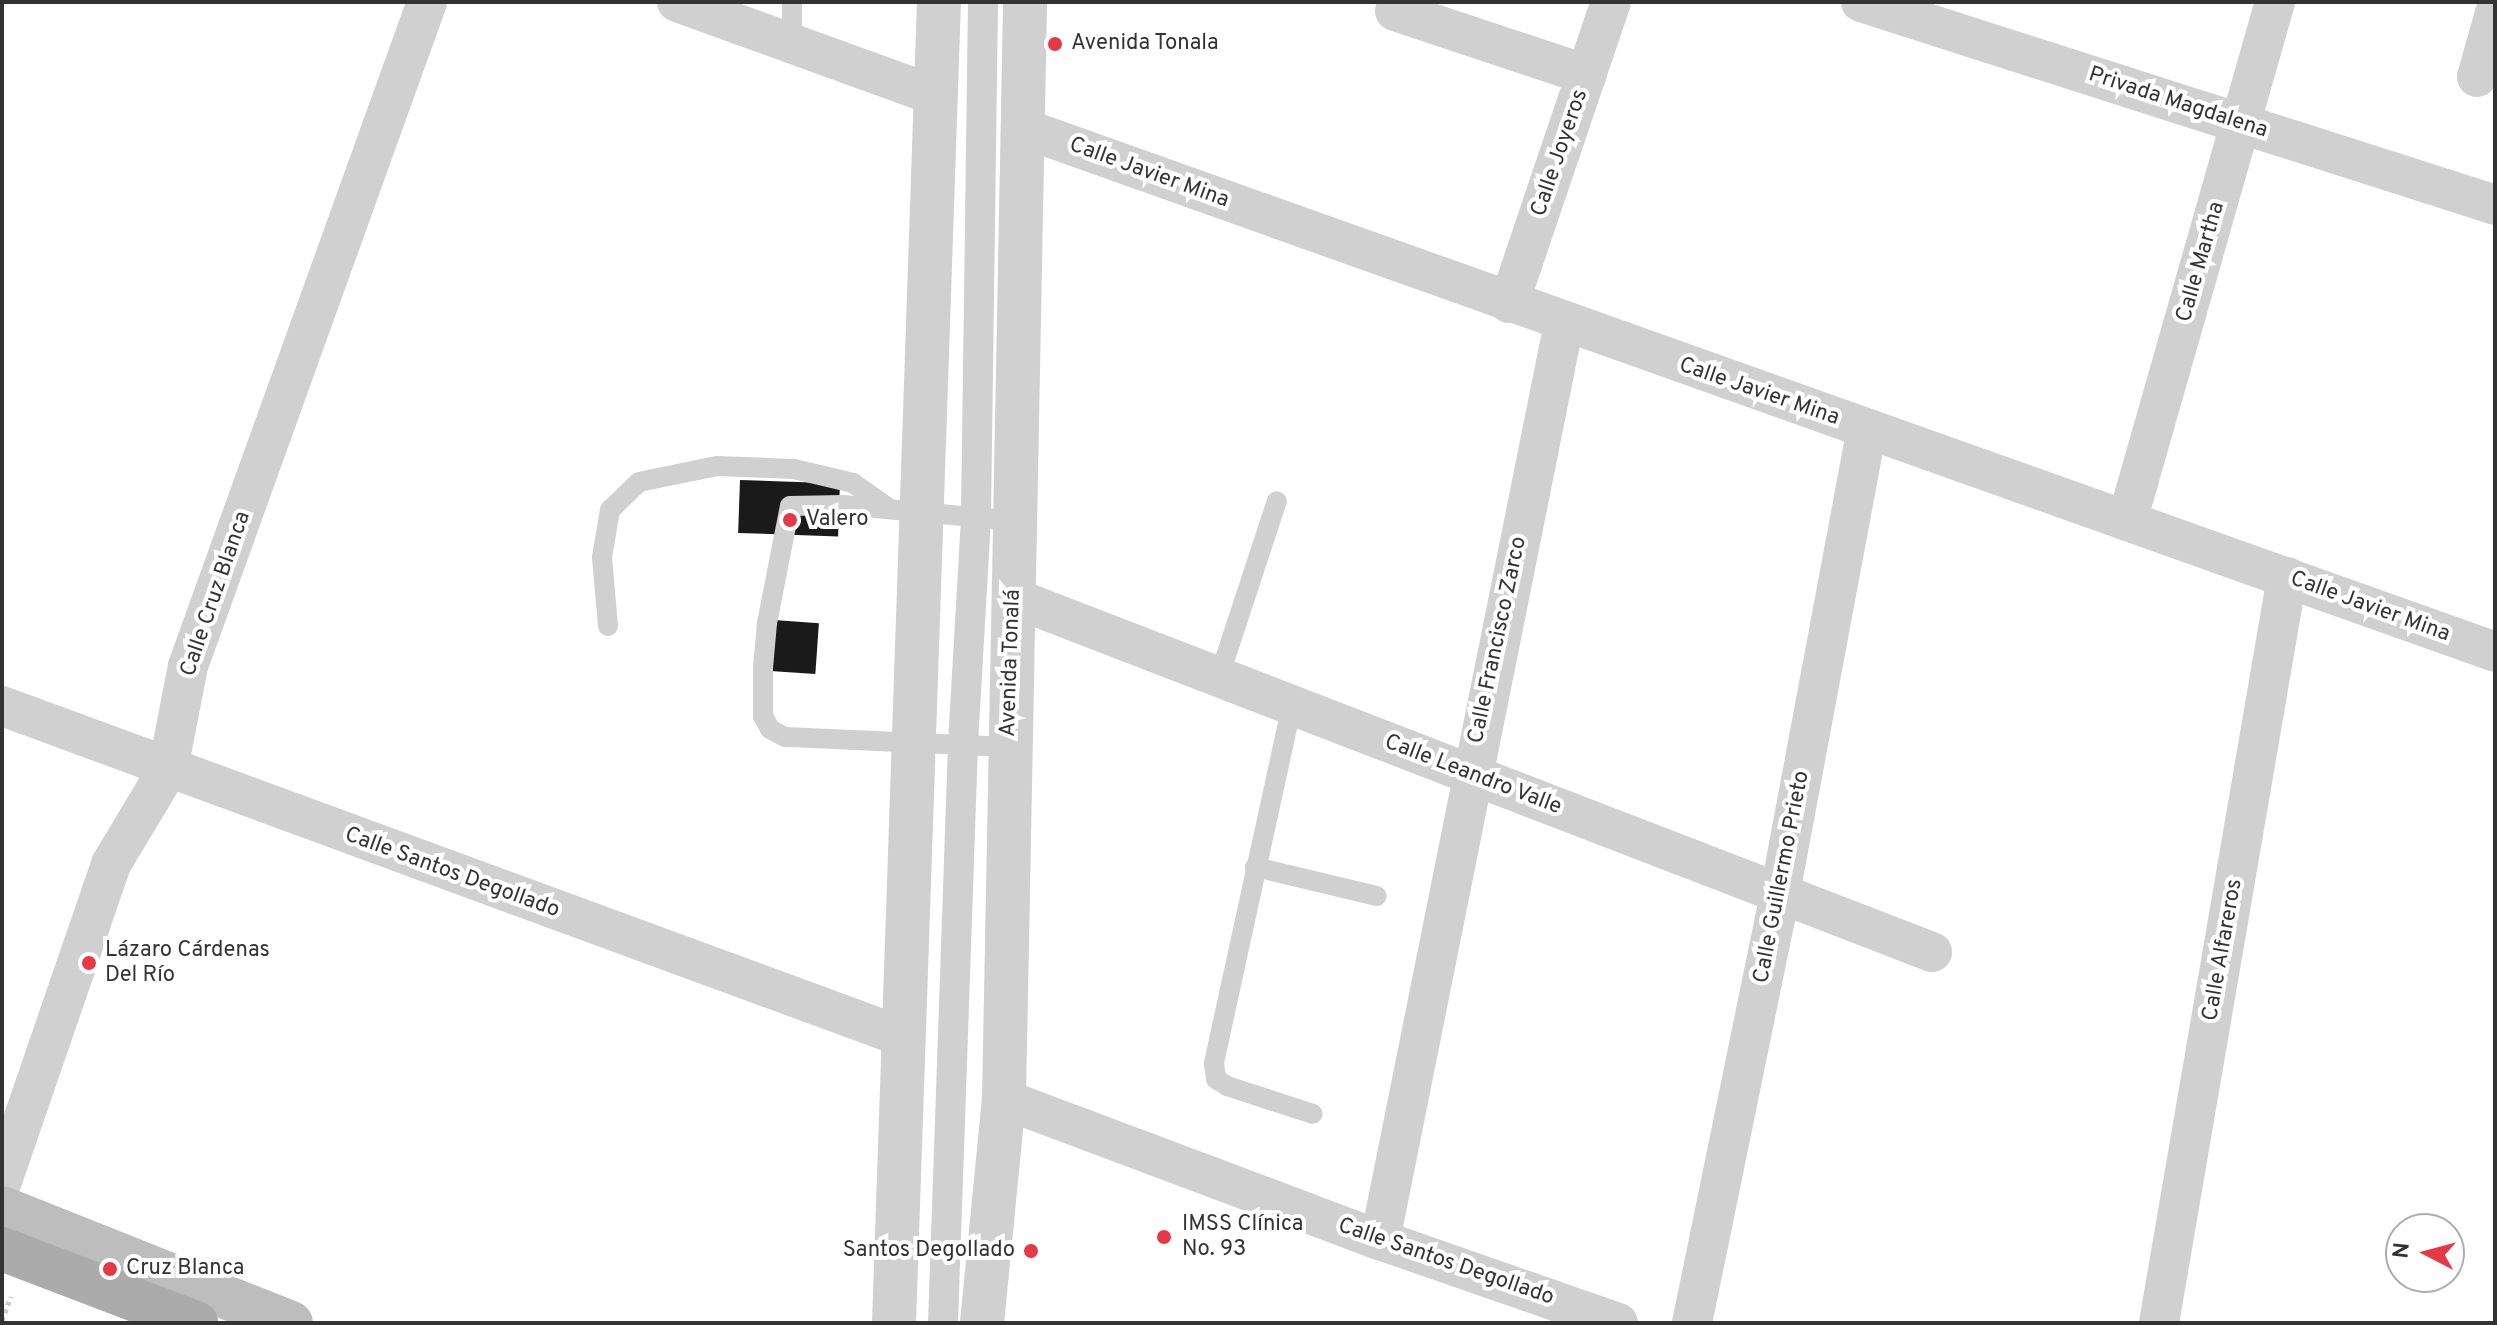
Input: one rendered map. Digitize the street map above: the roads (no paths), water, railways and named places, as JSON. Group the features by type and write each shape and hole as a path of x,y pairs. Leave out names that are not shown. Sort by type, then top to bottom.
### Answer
{"main road":[{"path":"2,1208 291,1323"},
{"path":"2,1249 196,1323"}],"street":[{"name":"Calle Cruz Blanca","path":"2,1181 111,864 168,769 188,666 427,2"},
{"path":"677,2 936,96"},
{"path":"894,1323 913,741 908,513 936,96 939,2"},
{"path":"943,1323 963,744 995,519 983,2"},
{"name":"Avenida Tonalá","path":"982,1323 1004,1099 1008,747 1014,598 995,519 1023,128 1025,2"},
{"name":"Calle Joyeros","path":"1509,303 1611,2"},
{"name":"Privada Magdalena","path":"1861,2 2495,205"},
{"name":"Calle Martha","path":"2127,521 2275,2"},
{"path":"1395,11 1587,75"},
{"path":"2477,77 2495,13"},
{"name":"Calle Javier Mina","path":"1023,128 2495,652"},
{"name":"Calle Francisco Zarco","path":"1380,1240 1471,774 1564,323"},
{"name":"Calle Guillermo Prieto","path":"1692,1323 1780,893 1867,430"},
{"name":"Calle Alfareros","path":"2159,1323 2287,577"},
{"name":"Calle Leandro Valle","path":"1014,598 1932,952"},
{"name":"Calle Santos Degollado","path":"2,706 903,1037"},
{"name":"Calle Santos Degollado","path":"1004,1099 1380,1240 1618,1323"}],"lane":[{"path":"792,2 792,43"},
{"path":"608,626 602,557 610,510 639,482 717,466 794,469 853,483 908,513"},
{"path":"1219,677 1277,501"},
{"path":"995,519 843,505 790,506 767,623 763,716 770,729 785,737 1008,747"},
{"path":"1292,705 1214,1064 1216,1079 1227,1086 1313,1114"},
{"path":"1255,867 1377,896"}],"place":[{"name":"Avenida Tonala","path":"1055,44"},
{"name":"Valero","path":"790,520"},
{"name":"Lázaro Cárdenas Del Río","path":"89,963"},
{"name":"IMSS Clínica No. 93","path":"1164,1237"},
{"name":"Santos Degollado","path":"1031,1251"},
{"name":"Cruz Blanca","path":"110,1269"}]}
